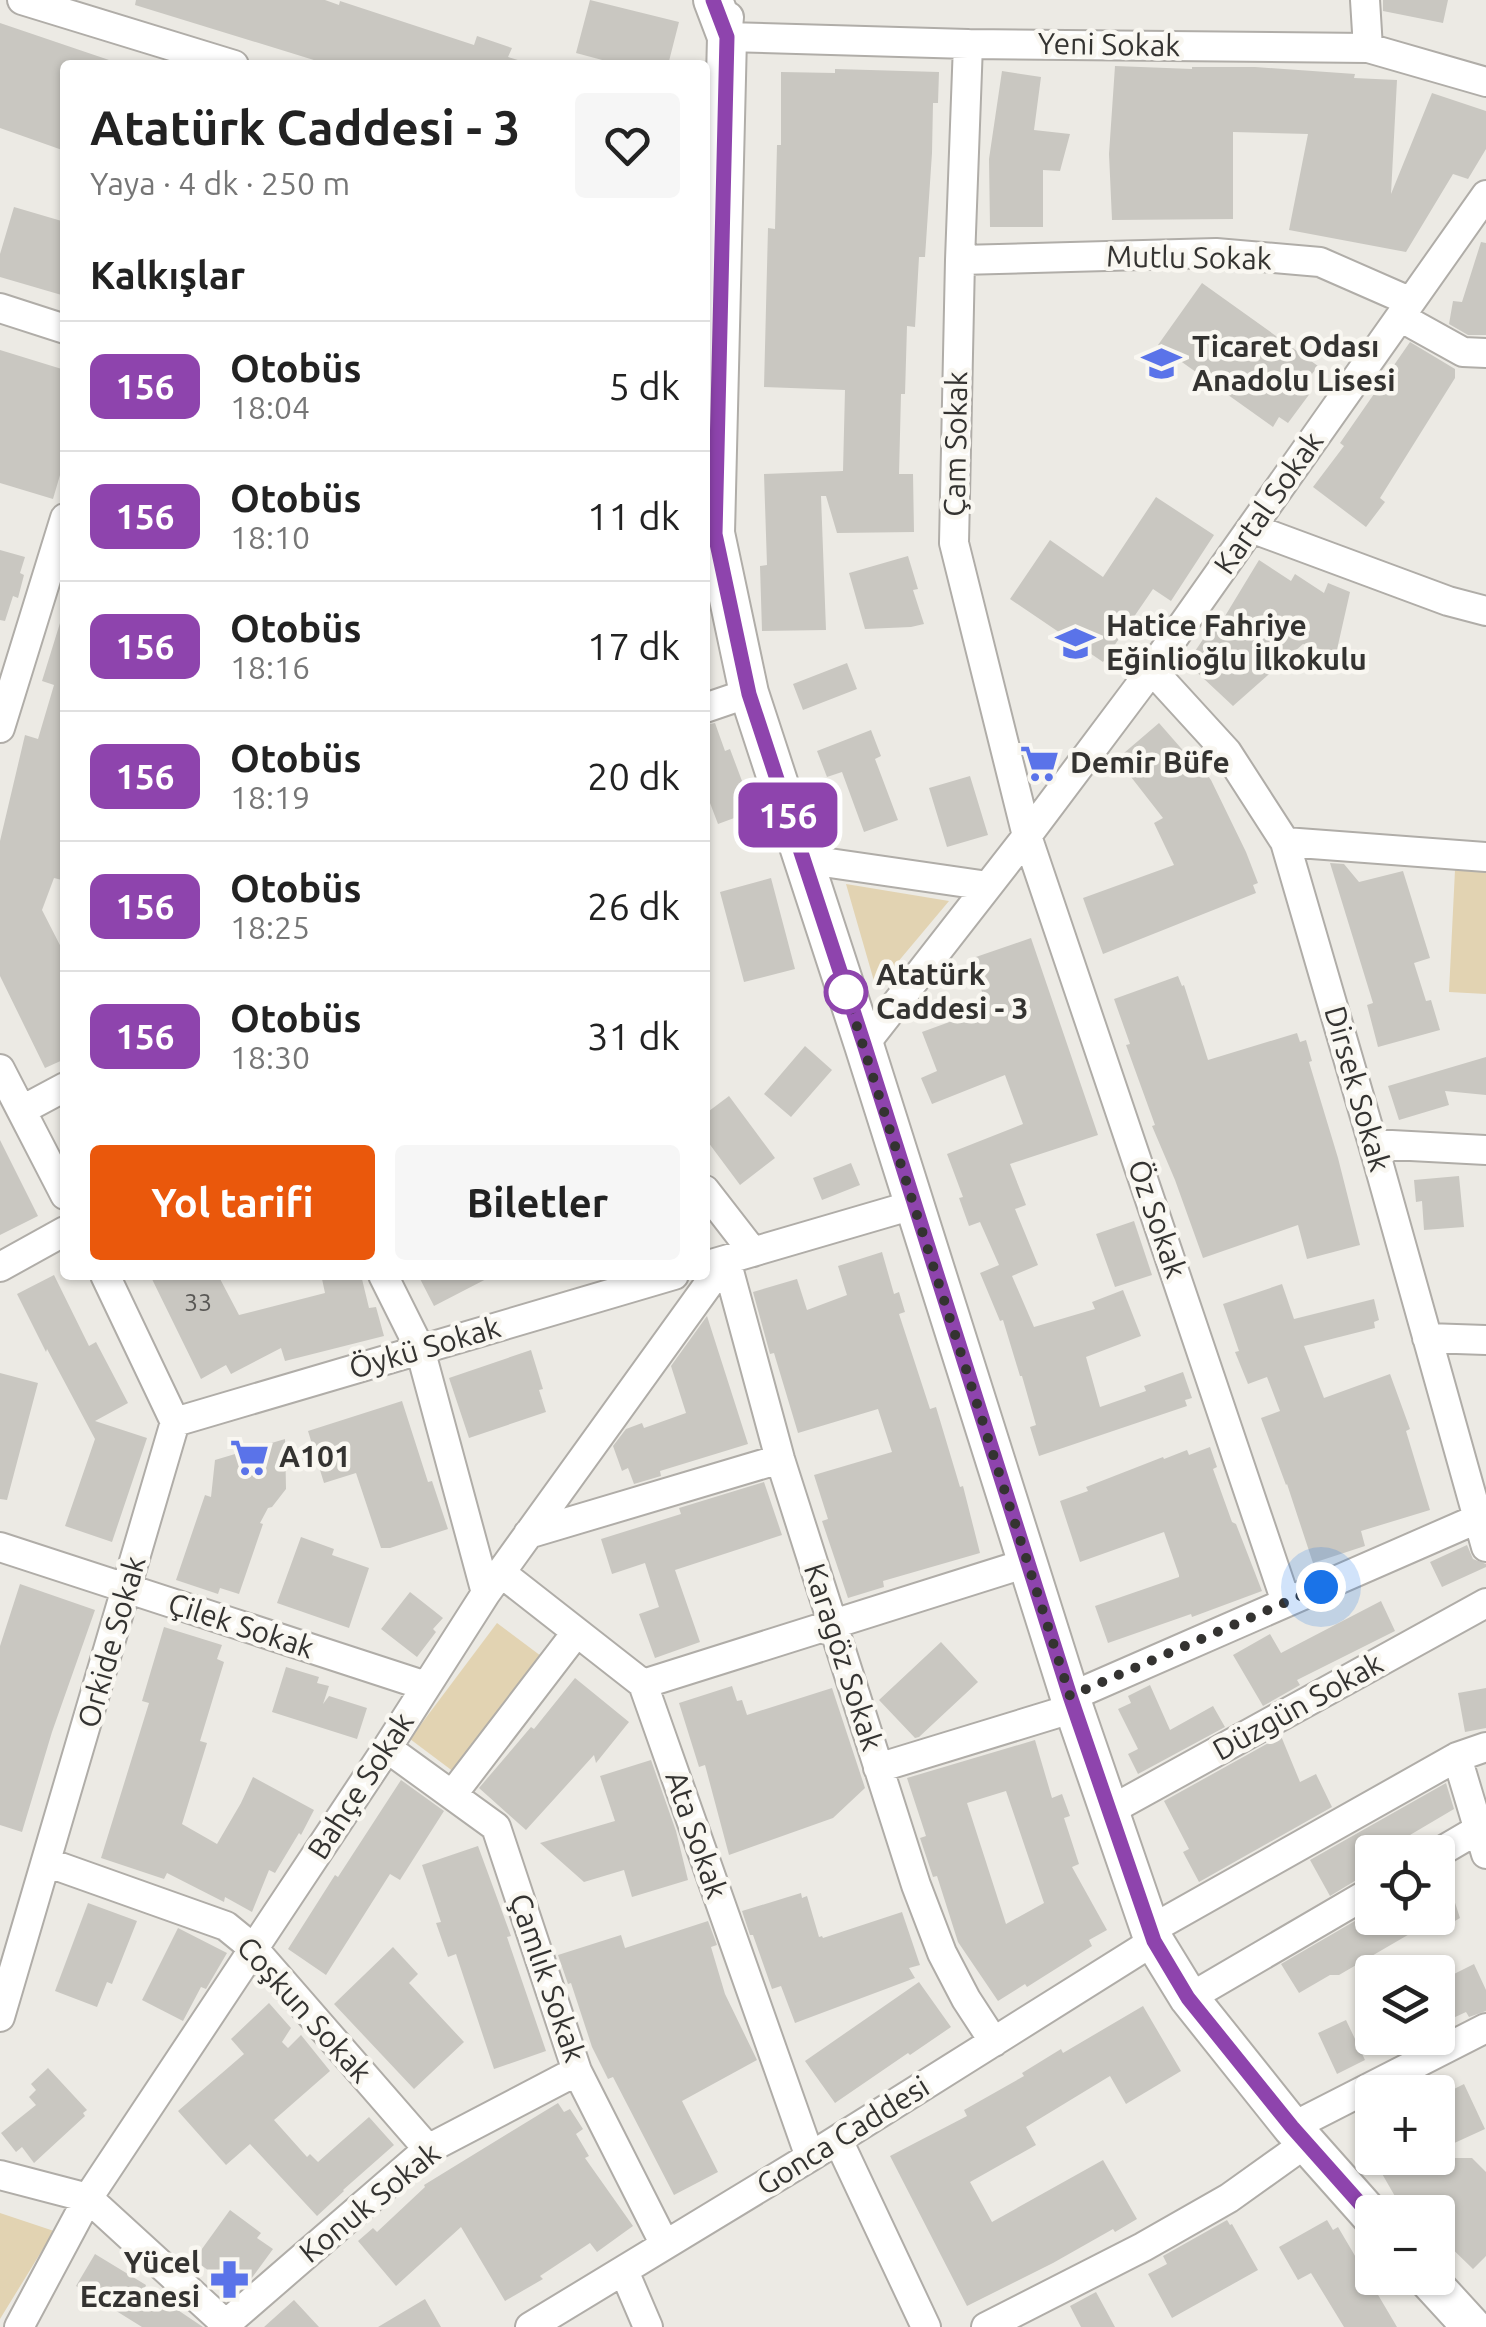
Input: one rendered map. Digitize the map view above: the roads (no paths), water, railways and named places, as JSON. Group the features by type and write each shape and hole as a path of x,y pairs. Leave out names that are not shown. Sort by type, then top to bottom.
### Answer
{"main road":[{"path":"713,0 729,18 714,212 710,532 749,694 1072,1702 1152,1935 1188,1998 1355,2198"},
{"path":"1443,2295 1472,2327"}],"street":[{"path":"22,0 218,60"},
{"path":"1365,0 1368,48"},
{"name":"Yeni Sokak","path":"729,18 968,44 1368,48 1486,82"},
{"name":"Çam Sokak","path":"968,44 954,544 1027,836"},
{"name":"Kartal Sokak","path":"864,1044 1152,670 1486,196"},
{"name":"Mutlu Sokak","path":"960,260 1216,253 1320,262 1404,309 1464,352 1486,353"},
{"path":"0,308 60,327"},
{"path":"1251,528 1486,611"},
{"path":"0,728 56,576 60,550"},
{"name":"Dirsek Sokak","path":"1152,670 1227,752 1284,842 1486,1547"},
{"path":"710,706 749,694"},
{"name":"Öz Sokak","path":"1027,836 1286,1602"},
{"path":"1284,842 1486,857"},
{"path":"802,859 988,886"},
{"path":"0,1069 60,1185"},
{"path":"22,1110 60,1091"},
{"path":"1373,1144 1486,1150"},
{"path":"710,1196 754,1252"},
{"path":"715,1263 913,1205"},
{"path":"0,1267 60,1234"},
{"name":"Karagöz Sokak","path":"715,1263 916,1885 942,1953 994,2042"},
{"path":"106,1280 175,1422"},
{"path":"385,1280 420,1350 493,1582 576,1633 643,1684 1027,1563"},
{"name":"Öykü Sokak","path":"175,1422 657,1280"},
{"name":"Bahçe Sokak","path":"19,2327 88,2198 493,1582 703,1280"},
{"path":"1427,1338 1486,1340"},
{"name":"Orkide Sokak","path":"0,2017 175,1422"},
{"path":"528,1534 780,1459"},
{"path":"878,1768 1072,1702 1286,1602 1477,1519"},
{"name":"Çilek Sokak","path":"0,1547 426,1686"},
{"name":"Düzgün Sokak","path":"1109,1811 1486,1603"},
{"path":"452,1794 576,1633"},
{"name":"Ata Sokak","path":"643,1684 810,2158"},
{"name":"Gonca Caddesi","path":"530,2327 810,2158 994,2042 1152,1935 1457,1757 1486,1747"},
{"name":"Çamlık Sokak","path":"387,1748 496,1827 578,2071 665,2245"},
{"path":"1455,1849 1482,1842 1457,1757"},
{"name":"Coşkun Sokak","path":"46,1862 226,1926 252,1948 428,2149"},
{"path":"1188,1998 1355,1901"},
{"path":"986,2327 1230,2198 1299,2135 1486,2028"},
{"name":"Konuk Sokak","path":"228,2325 428,2149 578,2071"},
{"path":"838,2140 926,2327"},
{"path":"0,2176 88,2198 228,2325"},
{"path":"624,2271 648,2327"}],"place":[{"name":"Ticaret Odası Anadolu Lisesi","path":"1162,364"},
{"name":"Hatice Fahriye Eğinlioğlu İlkokulu","path":"1076,643"},
{"name":"Demir Büfe","path":"1040,763"},
{"name":"Atatürk Caddesi - 3","path":"846,992"},
{"name":"A101","path":"249,1457"},
{"name":"Yücel Eczanesi","path":"230,2280"}]}
